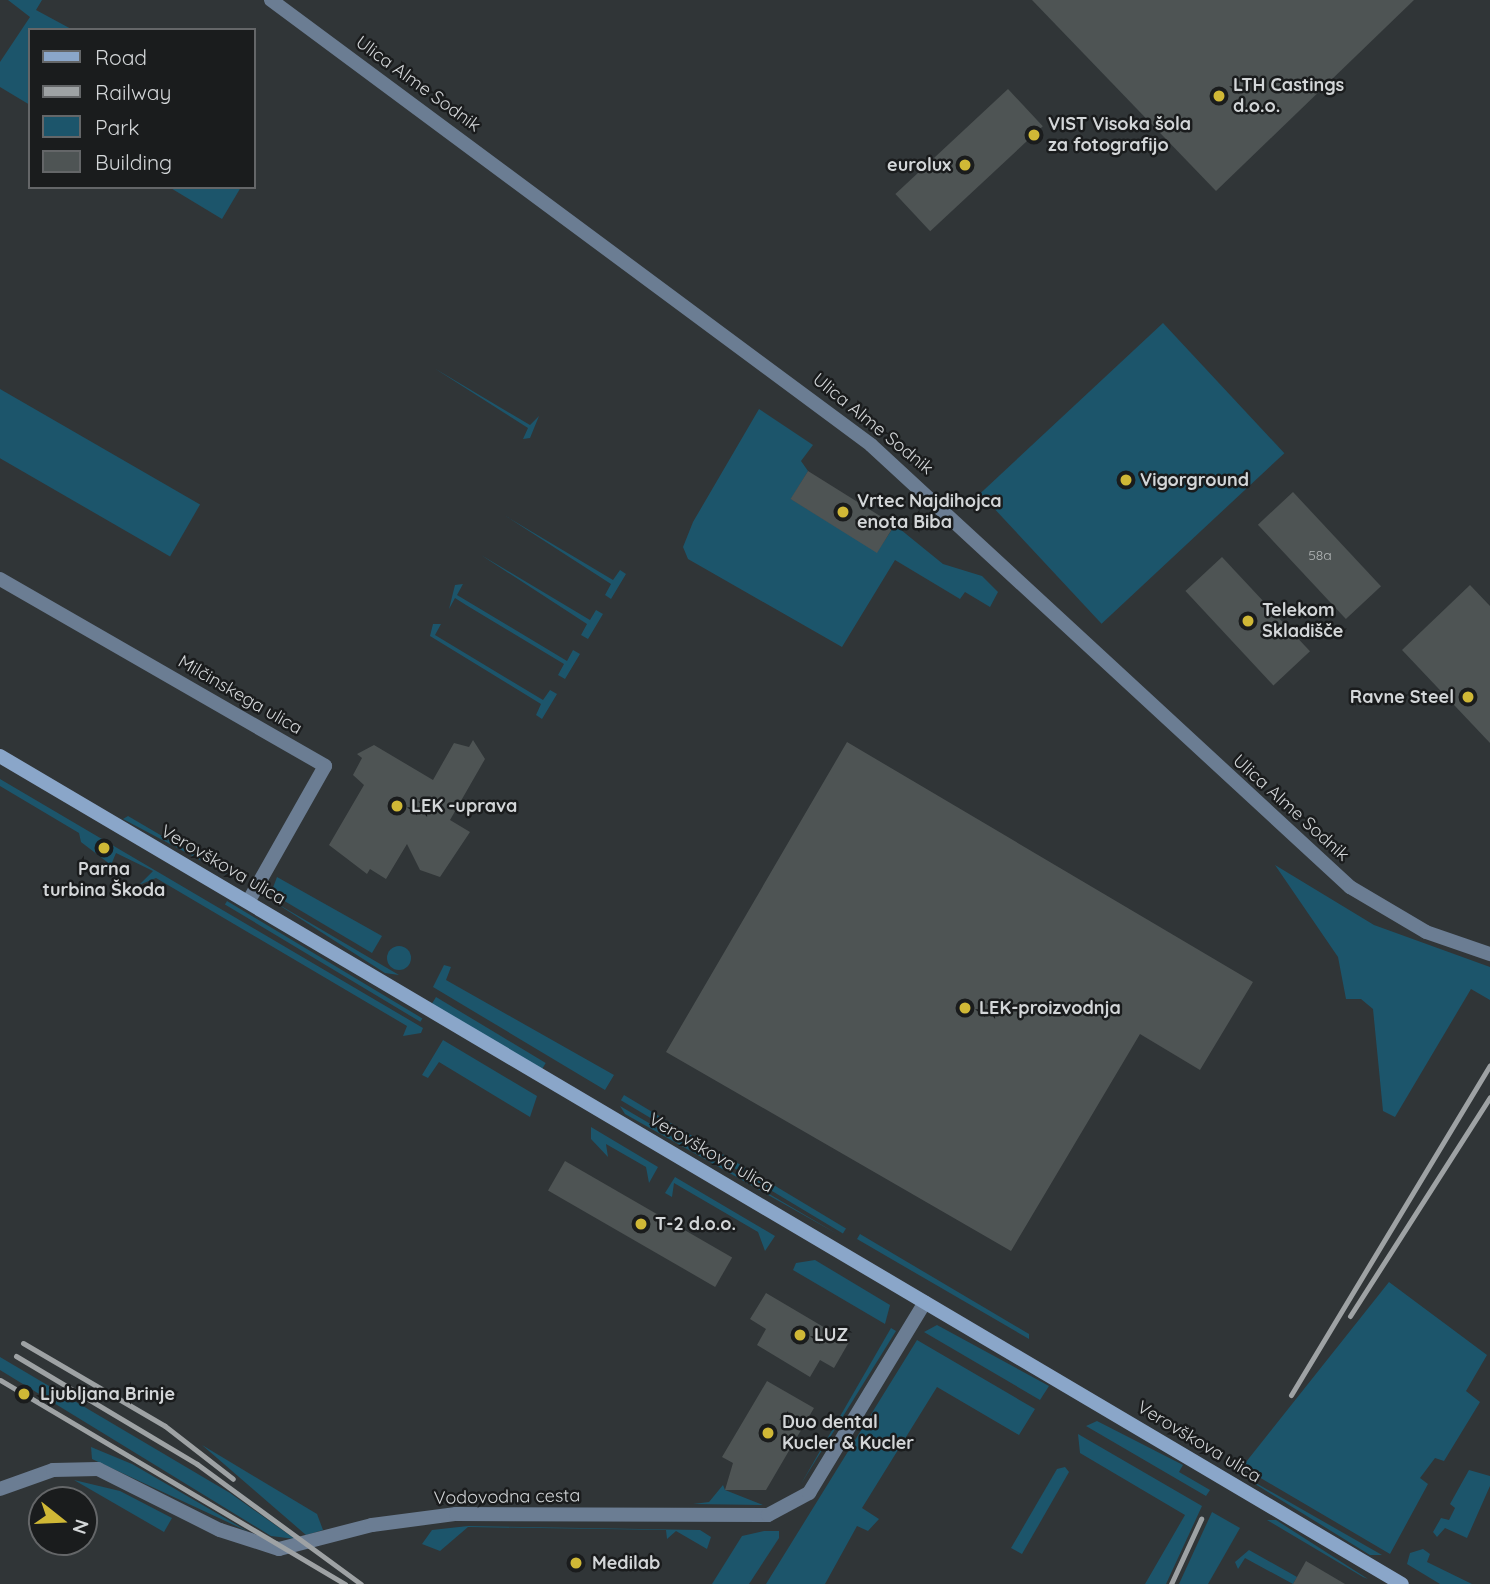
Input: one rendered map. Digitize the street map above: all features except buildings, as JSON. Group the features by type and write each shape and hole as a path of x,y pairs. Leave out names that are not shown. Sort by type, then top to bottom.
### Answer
{"street":[{"name":"Ulica Alme Sodnik","path":"271,0 871,445 1350,887 1426,932 1490,954"},
{"name":"Milčinskega ulica","path":"0,579 325,766 248,902"},
{"name":"Verovškova ulica","path":"0,756 1402,1584"},
{"name":"Vodovodna cesta","path":"0,1489 53,1470 97,1469 220,1530 279,1549 372,1525 456,1514 768,1516 809,1493 925,1302"}],"green space":[{"path":"8,0 42,0 36,10 69,28 28,28 28,104 0,87 0,62 30,17"},
{"path":"172,189 240,189 222,219"},
{"name":"Vigorground","path":"1163,323 1284,453 1102,624 980,493"},
{"path":"434,368 530,425 539,416 530,438 523,439 528,428"},
{"path":"0,389 200,504 170,556 0,458"},
{"path":"759,409 813,445 801,461 808,471 791,499 877,552 895,525 943,564 982,576 998,592 990,607 965,592 960,599 895,560 842,647 688,559 683,547 693,522"},
{"path":"504,515 613,580 620,570 626,574 611,599 605,595 611,584"},
{"path":"481,555 590,620 596,610 603,614 588,639 581,635 587,624"},
{"path":"463,584 457,595 567,661 573,650 580,654 565,679 558,675 564,664 455,598 449,609 455,585"},
{"path":"433,624 441,624 435,635 543,700 550,690 557,694 542,719 536,715 541,704 430,636"},
{"path":"0,779 423,1028 421,1033 403,1036 407,1026 156,878 139,885 153,871 116,853 111,865 81,842 79,833 0,786"},
{"path":"128,816 232,877 123,819"},
{"path":"1275,865 1374,925 1490,967 1490,1000 1471,989 1395,1117 1383,1111 1373,1009 1361,999 1346,999 1338,957"},
{"path":"277,877 382,936 372,953 271,893"},
{"path":"271,900 399,975 385,973"},
{"path":"227,901 422,1018 420,1022 225,904"},
{"path":"399,946 408,949 411,958 408,967 399,970 390,967 387,958 390,949"},
{"path":"444,965 451,967 446,980 614,1075 605,1090 433,987"},
{"path":"436,997 546,1063 538,1076 428,1010"},
{"path":"443,1040 537,1096 530,1117 439,1062 428,1078 422,1075"},
{"path":"624,1095 846,1228 843,1234 621,1100"},
{"path":"620,1106 839,1235 625,1114"},
{"path":"591,1127 658,1167 649,1183 646,1167 606,1144 608,1157 591,1139"},
{"path":"675,1177 775,1236 765,1251 758,1232 674,1183 672,1197 665,1193"},
{"path":"860,1234 1029,1334 1029,1339 857,1239"},
{"path":"815,1260 890,1305 885,1324 793,1270 796,1263"},
{"path":"1389,1282 1487,1355 1466,1391 1480,1402 1444,1461 1435,1458 1420,1478 1428,1484 1390,1554 1242,1467"},
{"path":"937,1325 1049,1386 1040,1400 924,1332"},
{"path":"891,1328 896,1331 801,1484"},
{"path":"917,1340 1035,1409 1019,1435 937,1387 862,1508 879,1519 868,1531 857,1526 825,1584 766,1584"},
{"path":"0,1357 230,1493 295,1539 271,1536 0,1370"},
{"path":"1097,1421 1183,1465 1179,1472 1210,1490 1206,1496 1086,1426"},
{"path":"1078,1434 1202,1506 1166,1584 1145,1584 1185,1515 1080,1453"},
{"path":"202,1445 317,1514 323,1530 306,1535"},
{"path":"91,1447 132,1464 249,1532 92,1459"},
{"path":"1221,1463 1382,1555 1370,1555"},
{"path":"1065,1467 1069,1472 1022,1554 1011,1548 1057,1469"},
{"path":"1469,1470 1490,1476 1490,1486 1467,1538 1445,1528 1437,1537 1433,1532 1441,1518 1449,1520 1455,1508 1450,1504"},
{"path":"74,1480 120,1491 172,1518 164,1532 98,1494 98,1486 84,1486"},
{"path":"723,1485 725,1490 763,1505 693,1504 709,1502"},
{"path":"1212,1512 1240,1528 1208,1584 1179,1584"},
{"path":"1267,1520 1276,1520 1368,1579 1363,1577"},
{"path":"468,1526 700,1530 711,1537 707,1549 676,1531 667,1539 666,1530 468,1527 440,1551 422,1544 432,1530"},
{"path":"779,1531 779,1538 749,1584 712,1584 742,1536"},
{"path":"1423,1549 1430,1554 1427,1562 1472,1584 1440,1584 1407,1564 1410,1553"},
{"path":"1249,1550 1297,1577 1293,1584 1245,1558 1238,1569 1235,1562"}],"railway":[{"path":"1291,1395 1490,1065"},
{"path":"1350,1316 1490,1097"},
{"path":"23,1343 165,1426 233,1479"},
{"path":"16,1356 197,1464 361,1584"},
{"path":"0,1380 345,1584"},
{"path":"1171,1584 1201,1519"}],"place":[{"name":"LTH Castings d.o.o.","path":"1219,96"},
{"name":"VIST Visoka šola za fotografijo","path":"1034,135"},
{"name":"eurolux","path":"965,165"},
{"name":"Vigorground","path":"1126,480"},
{"name":"Vrtec Najdihojca enota Biba","path":"843,512"},
{"name":"Telekom Skladišče","path":"1248,621"},
{"name":"Ravne Steel","path":"1468,697"},
{"name":"LEK -uprava","path":"397,806"},
{"name":"Parna turbina Škoda","path":"104,848"},
{"name":"LEK-proizvodnja","path":"965,1008"},
{"name":"T-2 d.o.o.","path":"641,1224"},
{"name":"LUZ","path":"800,1335"},
{"name":"Ljubljana Brinje","path":"24,1394"},
{"name":"Duo dental Kucler & Kucler","path":"768,1433"},
{"name":"Medilab","path":"576,1563"}]}
